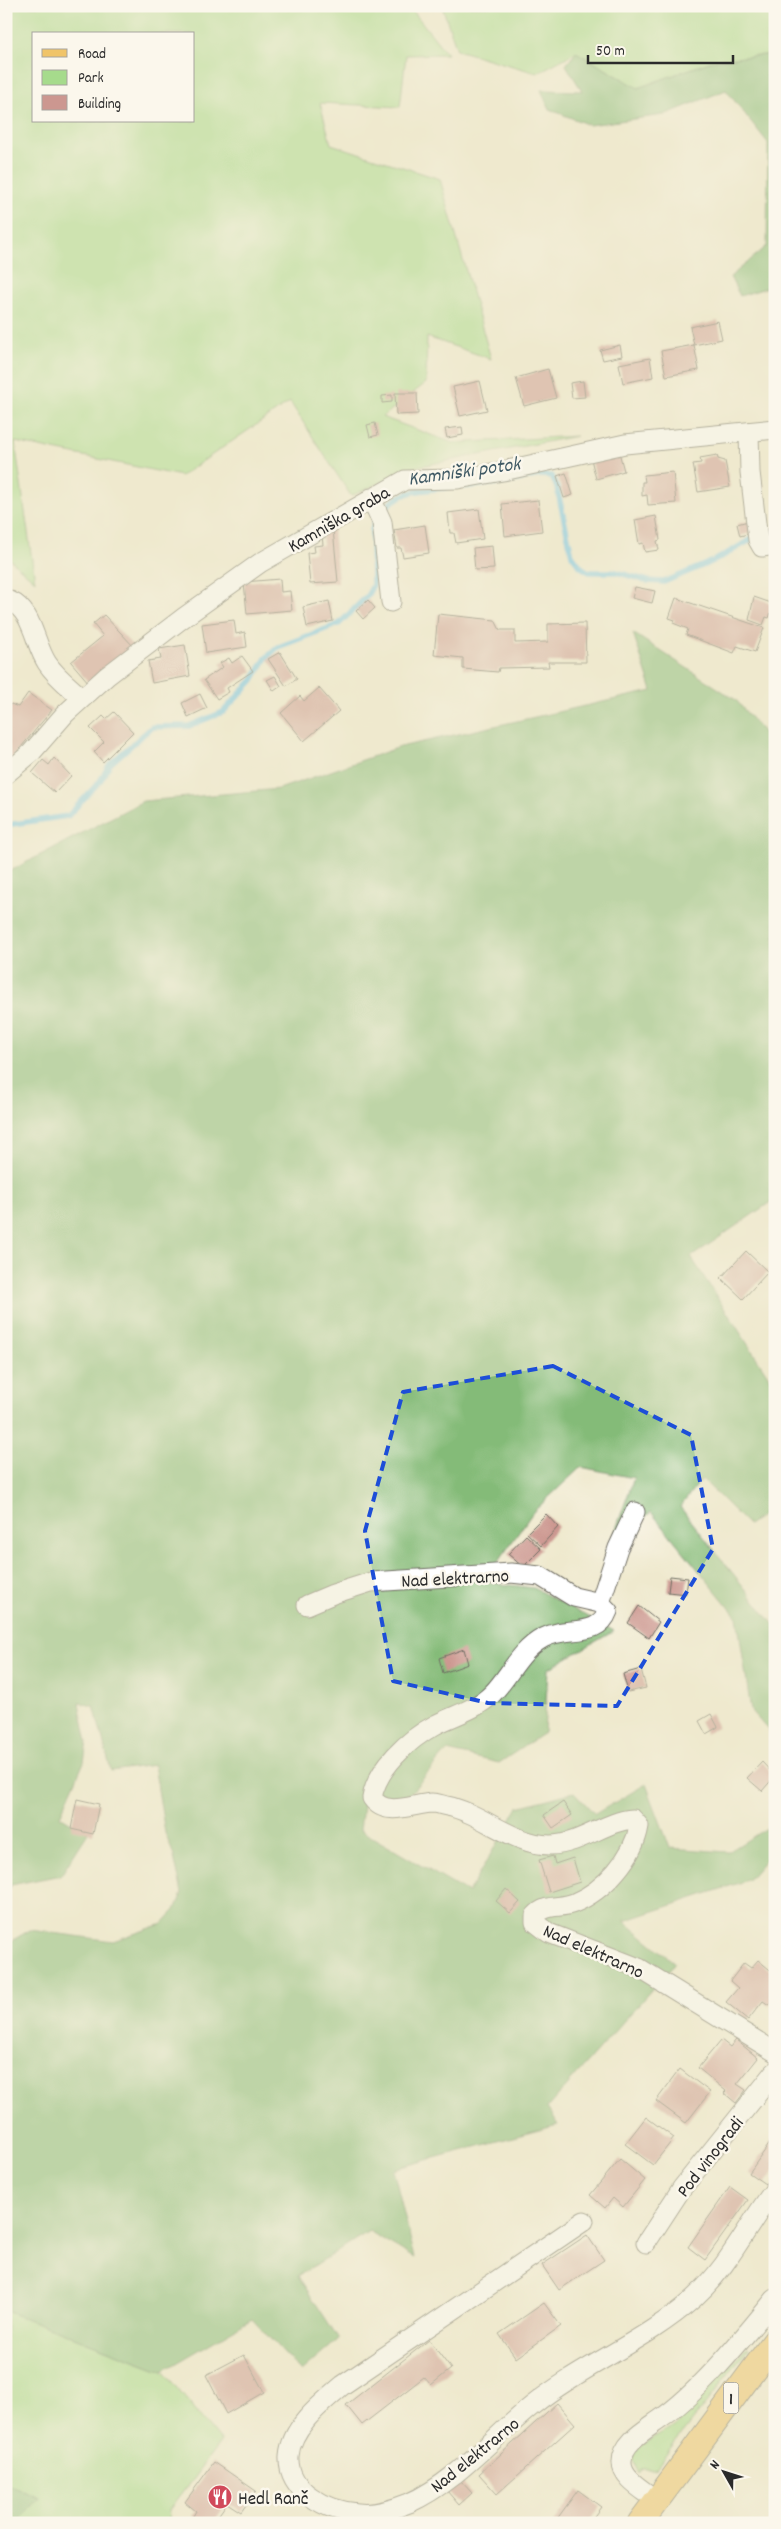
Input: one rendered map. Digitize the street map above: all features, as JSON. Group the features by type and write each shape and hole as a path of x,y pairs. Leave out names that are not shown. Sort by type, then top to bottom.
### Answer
{"main road":[{"name":"1","path":"640,2523 775,2341"}],"street":[{"name":"Kamniška graba","path":"6,774 31,753 65,714 82,698 176,624 260,563 377,509 405,480 458,479 625,444 775,429"},
{"path":"749,432 750,472 763,538"},
{"path":"377,509 391,602"},
{"path":"6,603 10,601 20,605 26,613 37,644 47,664 61,680 82,698"},
{"name":"Nad elektrarno","path":"600,1603 618,1548 635,1512"},
{"name":"Nad elektrarno","path":"307,1605 333,1594 371,1582 511,1573 540,1576 574,1597 600,1603 608,1611 604,1621 596,1628 570,1630 543,1638 520,1655 491,1695 466,1712 434,1726 412,1742 388,1764 374,1786 372,1798 378,1806 389,1809 433,1803 457,1808 522,1839 548,1845 569,1842 624,1820 633,1819 639,1826 637,1840 614,1873 595,1892 573,1904 540,1909 535,1916 535,1922 549,1933 639,1968 775,2052"},
{"name":"Pod vinogradi","path":"646,2243 682,2188 775,2072"},
{"name":"Nad elektrarno","path":"584,2221 343,2386 323,2402 297,2434 289,2456 292,2477 303,2491 326,2505 358,2513 390,2509 410,2503 440,2485 534,2404 693,2299 716,2276 734,2254 775,2189"},
{"path":"656,2500 627,2476 622,2462 625,2449 637,2436 666,2415 708,2376 775,2299"}],"highlighted area":[{"path":"553,1366 691,1435 713,1549 617,1706 488,1703 393,1681 365,1531 403,1392"}],"green space":[{"path":"6,6 409,6 447,54 406,55 400,107 320,103 331,144 440,179 491,359 427,337 426,383 382,417 453,443 577,436 416,467 351,496 290,402 181,476 15,442 35,581 6,556"},
{"path":"442,6 775,6 775,54 715,60 638,88 576,52 537,73 457,50"},
{"path":"576,52 638,88 715,60 775,54 775,292 772,286 740,296 730,277 767,246 768,143 726,90 664,115 589,125 549,109 541,90 582,91 566,65"},
{"path":"633,633 736,700 775,746 775,1199 691,1257 775,1386 775,1507 748,1525 702,1479 680,1507 775,1626 775,1738 751,1711 737,1617 651,1512 611,1543 634,1478 581,1467 533,1512 484,1582 534,1588 614,1631 548,1669 544,1733 499,1763 447,1751 408,1796 364,1797 360,1830 468,1893 518,1807 574,1792 595,1814 646,1784 670,1848 728,1852 775,1823 775,1849 748,1880 624,1921 675,1963 547,2108 558,2125 393,2169 415,2258 369,2231 298,2276 339,2339 301,2372 252,2319 163,2371 6,2311 6,1944 30,1930 113,1941 162,1924 175,1910 182,1893 173,1853 165,1833 154,1765 111,1771 94,1706 79,1703 87,1742 84,1762 60,1816 88,1833 61,1875 11,1885 6,1900 6,873 143,801 279,789 400,747 652,691"},
{"path":"6,2311 163,2371 221,2442 169,2510 168,2523 18,2523 39,2498 6,2484"},
{"path":"747,2346 749,2347 655,2469 642,2469 639,2474 632,2459 635,2452 643,2444 674,2427"},
{"path":"6,2484 39,2498 18,2523 6,2523"}],"building":[{"path":"718,321 722,339 694,345 690,327"},
{"path":"620,345 622,356 603,360 600,350"},
{"path":"694,345 699,370 666,376 661,351"},
{"path":"650,358 653,377 623,383 619,364"},
{"path":"548,369 556,398 524,406 516,378"},
{"path":"480,381 487,410 460,416 453,387"},
{"path":"583,381 585,397 572,398 570,383"},
{"path":"395,393 417,393 418,414 396,415"},
{"path":"392,395 392,402 382,403 382,396"},
{"path":"375,423 378,435 370,437 367,425"},
{"path":"462,427 463,435 447,438 445,429"},
{"path":"619,452 624,471 596,479 591,459"},
{"path":"717,455 718,459 725,461 730,487 698,492 693,464 701,463 700,458"},
{"path":"673,472 676,503 648,505 647,495 642,496 642,482 645,482 644,475"},
{"path":"566,473 573,495 564,498 557,476"},
{"path":"538,500 542,531 505,536 502,504"},
{"path":"479,509 483,539 456,543 454,533 450,533 448,513"},
{"path":"656,516 660,540 657,541 659,550 645,552 643,543 639,544 635,520"},
{"path":"748,521 751,533 740,536 737,524"},
{"path":"425,525 429,553 403,557 401,548 397,548 394,530"},
{"path":"333,529 338,582 310,584 307,553 315,552 314,546 323,545 322,535"},
{"path":"492,546 494,569 475,570 473,548"},
{"path":"280,579 281,592 290,591 292,610 247,614 244,582"},
{"path":"635,587 655,591 652,603 632,598"},
{"path":"754,597 774,604 769,618 766,617 763,625 749,620"},
{"path":"676,598 764,628 755,652 737,646 734,653 686,635 688,629 673,623 675,620 669,618"},
{"path":"368,600 375,608 363,619 356,611"},
{"path":"329,601 333,621 307,627 303,607"},
{"path":"438,614 495,620 500,630 515,630 515,643 548,642 548,624 585,623 586,662 548,662 549,667 499,668 498,672 463,669 463,658 434,655"},
{"path":"104,615 135,648 89,683 71,662 103,636 93,624"},
{"path":"234,620 236,634 245,632 247,647 206,653 202,624"},
{"path":"185,645 190,676 152,683 148,661 161,659 159,649"},
{"path":"280,652 297,679 286,686 268,659"},
{"path":"242,656 253,671 227,688 229,692 217,699 204,680 223,667 220,663 229,658 232,663"},
{"path":"275,676 281,686 274,691 267,680"},
{"path":"319,688 339,711 304,741 281,713 300,696 304,701"},
{"path":"28,693 52,710 6,765 6,709 11,704 18,707"},
{"path":"200,694 207,708 188,717 182,703"},
{"path":"114,712 133,732 103,762 94,752 104,742 90,728 103,716 106,719"},
{"path":"54,758 71,776 55,793 32,773 43,760 49,765"},
{"path":"746,1251 768,1272 743,1299 721,1278"},
{"path":"546,1514 558,1527 541,1546 527,1533"},
{"path":"526,1535 541,1549 523,1567 508,1554"},
{"path":"670,1576 688,1578 686,1594 668,1592"},
{"path":"639,1606 659,1622 649,1638 628,1623"},
{"path":"464,1649 468,1664 443,1673 439,1658"},
{"path":"641,1669 646,1688 628,1692 623,1674"},
{"path":"711,1714 718,1727 706,1734 699,1721"},
{"path":"762,1762 775,1776 762,1791 747,1778"},
{"path":"77,1799 99,1804 93,1834 71,1829"},
{"path":"563,1802 572,1815 553,1828 544,1815"},
{"path":"553,1856 555,1864 573,1858 580,1882 549,1892 539,1860"},
{"path":"506,1889 520,1902 510,1913 496,1901"},
{"path":"758,1960 775,1974 775,1998 769,2005 763,2001 748,2020 726,2002 738,1988 730,1981 744,1963 751,1968"},
{"path":"721,2040 730,2047 736,2040 758,2058 737,2084 746,2090 736,2103 724,2093 726,2091 698,2068"},
{"path":"680,2069 710,2092 686,2123 656,2101"},
{"path":"646,2117 674,2138 653,2165 625,2144"},
{"path":"775,2136 775,2170 765,2184 749,2173"},
{"path":"620,2159 645,2180 623,2207 613,2198 605,2208 590,2195"},
{"path":"730,2187 748,2200 705,2260 688,2247"},
{"path":"587,2235 604,2260 559,2290 542,2265"},
{"path":"544,2303 561,2326 516,2358 499,2334"},
{"path":"429,2340 451,2369 431,2385 424,2377 362,2425 346,2405"},
{"path":"244,2355 264,2392 226,2414 206,2375"},
{"path":"557,2403 575,2424 497,2494 479,2474"},
{"name":"Hedl Ranč","path":"214,2462 256,2491 241,2512 227,2503 213,2523 202,2523 193,2516 196,2511 185,2502"},
{"path":"460,2480 472,2493 459,2505 447,2491"},
{"path":"578,2490 601,2507 589,2523 554,2523"}],"waterway":[{"name":"Kamniški potok","path":"465,487 508,482 540,475 552,476 557,488 572,555 581,567 589,572 616,572 648,581 664,582 716,560 752,539 775,532"},
{"name":"Kamniški potok","path":"381,513 388,505 402,496 418,491 446,488"},
{"name":"Kamniški potok","path":"6,825 68,816 100,781 110,764 152,727 189,726 223,712 253,680 266,658 278,647 339,624 367,596 373,585 372,530 375,520"}],"place":[{"name":"Hedl Ranč","path":"220,2497"}]}
